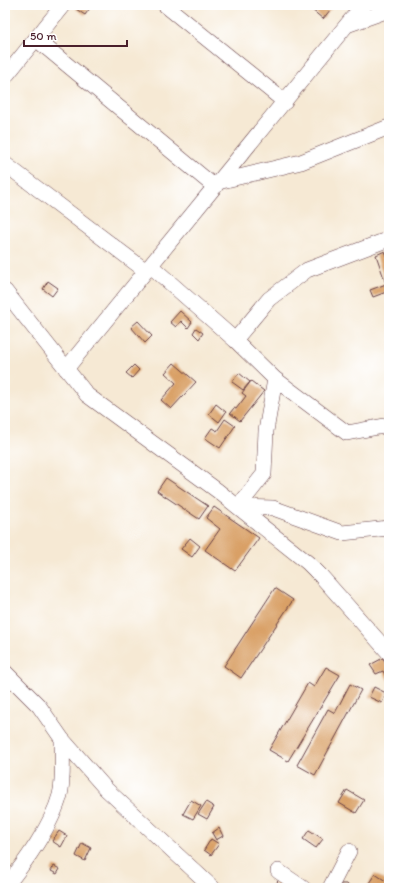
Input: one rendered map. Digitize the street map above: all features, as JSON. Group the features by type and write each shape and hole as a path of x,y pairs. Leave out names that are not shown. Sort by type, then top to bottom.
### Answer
{"street":[{"path":"5,77 63,5"},
{"path":"165,5 285,102"},
{"path":"66,369 363,5"},
{"path":"347,25 389,10"},
{"path":"36,39 217,185"},
{"path":"217,185 301,162 389,127"},
{"path":"5,164 148,268 235,340 276,379 347,433 389,425"},
{"path":"235,340 269,299 307,270 389,239"},
{"path":"5,291 87,395 238,507 321,576 389,653"},
{"path":"238,507 264,474 266,431 276,379"},
{"path":"238,507 273,508 342,533 389,528"},
{"path":"5,672 39,706 62,739 106,789 214,888"},
{"path":"5,887 28,858 52,814 60,795 62,739"},
{"path":"330,888 349,851"},
{"path":"278,871 303,888"}],"building":[{"path":"79,5 87,5 90,8 85,15 76,9"},
{"path":"314,5 334,5 323,19 311,9"},
{"path":"385,251 389,261 389,291 373,297 370,290 386,284 376,255"},
{"path":"48,281 58,288 52,296 43,289"},
{"path":"180,311 192,322 188,328 181,321 176,327 170,322"},
{"path":"138,321 152,336 145,343 131,327"},
{"path":"196,328 203,333 199,339 193,333"},
{"path":"174,363 196,382 171,409 161,400 176,383 165,373"},
{"path":"134,365 139,370 132,378 126,373"},
{"path":"239,373 250,382 243,390 232,382"},
{"path":"251,381 264,391 240,421 230,413 234,408 236,409 246,396 242,393"},
{"path":"216,404 226,412 219,422 209,414"},
{"path":"225,419 235,426 220,448 205,438 212,428 217,431"},
{"path":"166,478 208,506 199,519 157,491"},
{"path":"214,507 259,538 235,571 205,550 220,529 206,518"},
{"path":"190,538 200,546 192,557 181,549"},
{"path":"275,588 293,600 241,678 224,666"},
{"path":"383,658 389,669 389,682 383,671 376,674 370,665"},
{"path":"326,667 340,675 288,761 269,750 308,683 314,687"},
{"path":"350,684 361,690 315,775 297,765 328,709 335,713"},
{"path":"374,687 386,693 382,703 369,697"},
{"path":"347,790 364,800 356,813 339,803"},
{"path":"191,800 201,806 193,819 183,814"},
{"path":"206,802 214,807 207,819 198,814"},
{"path":"219,828 223,836 216,840 212,833"},
{"path":"309,830 323,839 316,848 303,839"},
{"path":"59,831 67,836 61,847 52,841"},
{"path":"211,839 219,844 211,855 204,850"},
{"path":"82,843 91,848 85,861 76,856"},
{"path":"54,866 60,869 57,874 51,871"},
{"path":"375,874 389,883 389,888 369,888 367,886"},
{"path":"281,877 294,888 277,888 274,886"},
{"path":"341,884 347,884 350,888 339,888"}]}
